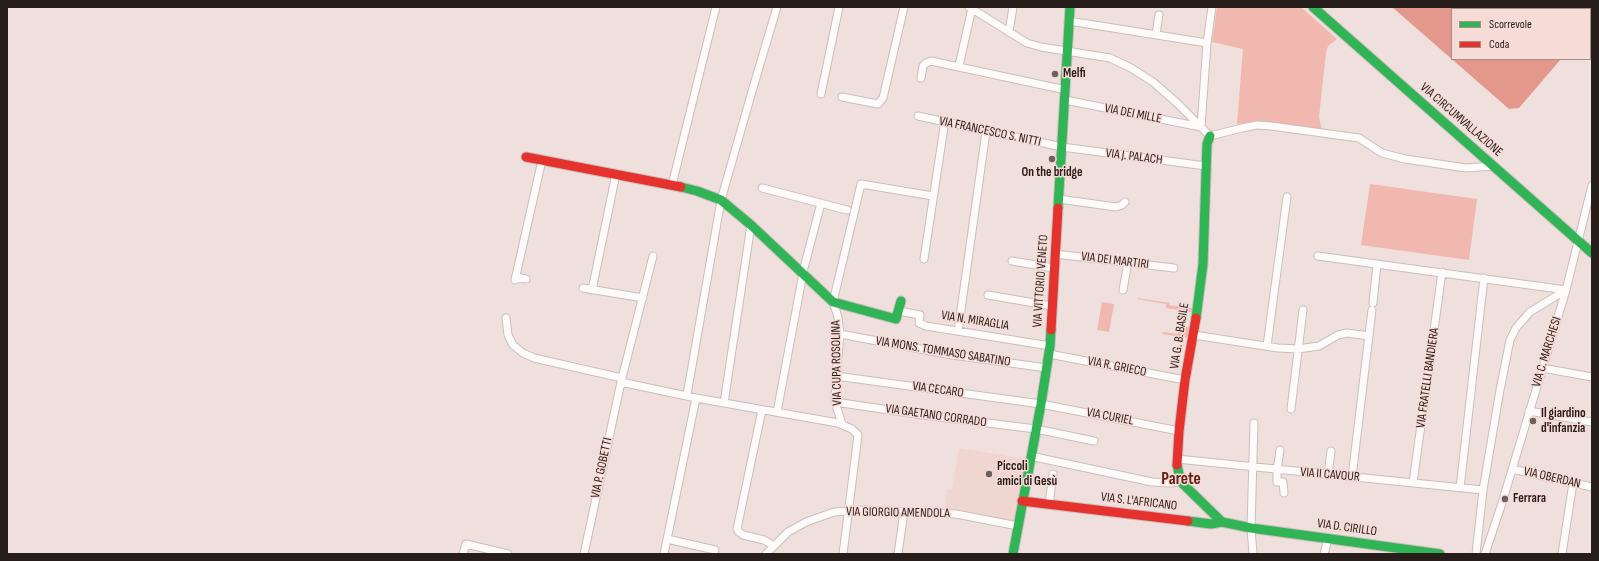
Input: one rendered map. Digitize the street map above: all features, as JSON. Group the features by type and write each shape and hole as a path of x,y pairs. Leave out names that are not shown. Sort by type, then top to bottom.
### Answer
{"street":[{"path":"672,185 716,7"},
{"path":"686,395 722,200 777,7"},
{"path":"821,94 839,7"},
{"path":"842,97 878,104 883,98 904,7"},
{"path":"1009,32 1013,7"},
{"name":"VIA VITTORIO VENETO","path":"1013,554 1022,501 1033,456 1049,350 1070,7"},
{"path":"1201,127 1207,43 1212,7"},
{"name":"VIA CIRCUMVALLAZIONE","path":"1313,7 1592,253"},
{"path":"959,66 971,8 1028,43 1068,52 1110,58 1131,68 1153,82 1210,136 1249,127 1271,126 1359,138 1382,154 1405,159 1466,168 1494,166"},
{"path":"1156,34 1158,15"},
{"path":"1069,21 1207,43"},
{"path":"921,78 923,66 931,61 1066,90"},
{"name":"VIA DEI MILLE","path":"1065,100 1201,127"},
{"name":"VIA FRANCESCO S. NITTI","path":"918,116 986,132 1062,147"},
{"path":"924,259 944,127"},
{"path":"958,331 986,132"},
{"name":"VIA G. B. BASILE","path":"1181,482 1178,472 1177,459 1178,431 1185,380 1194,335 1203,264 1207,144 1210,136"},
{"name":"VIA J. PALACH","path":"1062,147 1206,166"},
{"path":"526,157 672,185 697,191 722,200 751,225 833,302 896,319 901,301"},
{"path":"526,279 515,278 542,160"},
{"path":"592,290 616,174"},
{"path":"833,302 862,184 933,196"},
{"name":"VIA C. MARCHESI","path":"1485,554 1566,290 1592,186"},
{"path":"762,188 847,210"},
{"path":"1267,346 1287,197"},
{"path":"1059,199 1116,207 1119,207 1125,202"},
{"path":"777,412 803,273 821,203"},
{"path":"724,402 751,225"},
{"name":"VIA DEI MARTIRI","path":"1055,254 1174,268"},
{"name":"VIA P. GOBETTI","path":"584,554 622,380 653,256"},
{"path":"1318,256 1566,290"},
{"path":"1012,261 1054,268"},
{"path":"1123,290 1128,262"},
{"path":"1352,477 1377,264"},
{"name":"VIA FRATELLI BANDIERA","path":"1414,483 1442,272"},
{"path":"1460,488 1484,278"},
{"path":"583,288 643,298"},
{"path":"1476,554 1483,490 1510,340 1516,328 1530,312 1566,290"},
{"path":"988,295 1052,306"},
{"name":"VIA CUPA ROSOLINA","path":"833,302 838,318 840,334 835,402 842,424"},
{"path":"1291,409 1304,310"},
{"name":"VIA N. MIRAGLIA","path":"904,312 920,315 919,323 926,326 958,331 1049,350"},
{"path":"506,318 506,330 510,340 523,353 534,358 696,398 842,424 852,429 858,435 843,554"},
{"path":"1194,335 1298,349 1319,346 1338,335 1347,333 1369,336"},
{"name":"VIA MONS. TOMMASO SABATINO","path":"840,334 952,355 1047,368"},
{"name":"VIA R. GRIECO","path":"1049,350 1185,380"},
{"path":"1542,368 1592,377"},
{"name":"VIA CECARO","path":"836,376 1041,404"},
{"path":"664,554 696,398"},
{"name":"VIA GAETANO CORRADO","path":"835,402 1036,430 1094,442"},
{"name":"VIA CURIEL","path":"1041,404 1178,431"},
{"path":"762,410 737,529 743,535 764,540 774,546"},
{"path":"1529,411 1592,422"},
{"path":"1253,554 1251,528 1254,423"},
{"path":"1280,450 1277,482 1283,482 1284,493"},
{"path":"1328,475 1331,451"},
{"path":"1033,456 1152,482 1181,482 1222,522"},
{"name":"VIA II CAVOUR","path":"1177,459 1483,490"},
{"name":"VIA OBERDAN","path":"1512,470 1592,487"},
{"path":"1049,504 1054,474"},
{"path":"1562,554 1574,483"},
{"name":"VIA S. L'AFRICANO","path":"1022,501 1212,524 1222,522 1251,528"},
{"name":"VIA GIORGIO AMENDOLA","path":"766,554 788,532 806,522 834,512 848,510 956,514 1018,526"},
{"path":"898,554 904,512"},
{"name":"VIA D. CIRILLO","path":"1251,528 1440,554"},
{"path":"667,539 715,550"},
{"path":"1324,554 1328,539"},
{"path":"463,554 466,544 508,554"}],"shaded area":[{"path":"1217,7 1301,7 1337,39 1328,46 1326,53 1319,117 1322,130 1270,123 1251,122 1237,124 1243,49 1212,42"},
{"path":"1392,7 1558,8 1451,8 1451,58"},
{"path":"1453,60 1560,60 1519,108 1509,109"},
{"path":"1370,184 1477,199 1469,260 1361,245"},
{"path":"1137,298 1192,308 1191,312 1166,308 1166,304"},
{"path":"1102,302 1114,304 1109,332 1097,330"},
{"path":"1179,326 1191,327 1189,338 1162,334 1163,332 1178,334"},
{"name":"Piccoli amici di Gesù","path":"959,448 1026,459 1014,521 945,508 947,489 952,489"}],"traffic: fast":[{"path":"1058,208 1070,7"},
{"path":"1313,7 1592,253"},
{"path":"1196,318 1203,264 1207,144 1210,136"},
{"path":"681,187 721,200 751,225 833,302 896,319 901,301"},
{"path":"1013,554 1041,404 1051,330"},
{"path":"1177,465 1181,482 1222,522"},
{"path":"1188,521 1211,524 1222,522 1251,528 1440,554"}],"traffic: jam":[{"path":"526,157 681,187"},
{"path":"1051,330 1058,208"},
{"path":"1177,465 1185,380 1196,318"},
{"path":"1022,501 1188,521"}],"place":[{"name":"Melfi","path":"1055,74"},
{"name":"On the bridge","path":"1052,159"},
{"name":"Il giardino d'infanzia","path":"1533,421"},
{"name":"Piccoli amici di Gesù","path":"989,474"},
{"name":"Ferrara","path":"1505,499"}],"district":[{"name":"Parete","path":"1181,480"}]}
